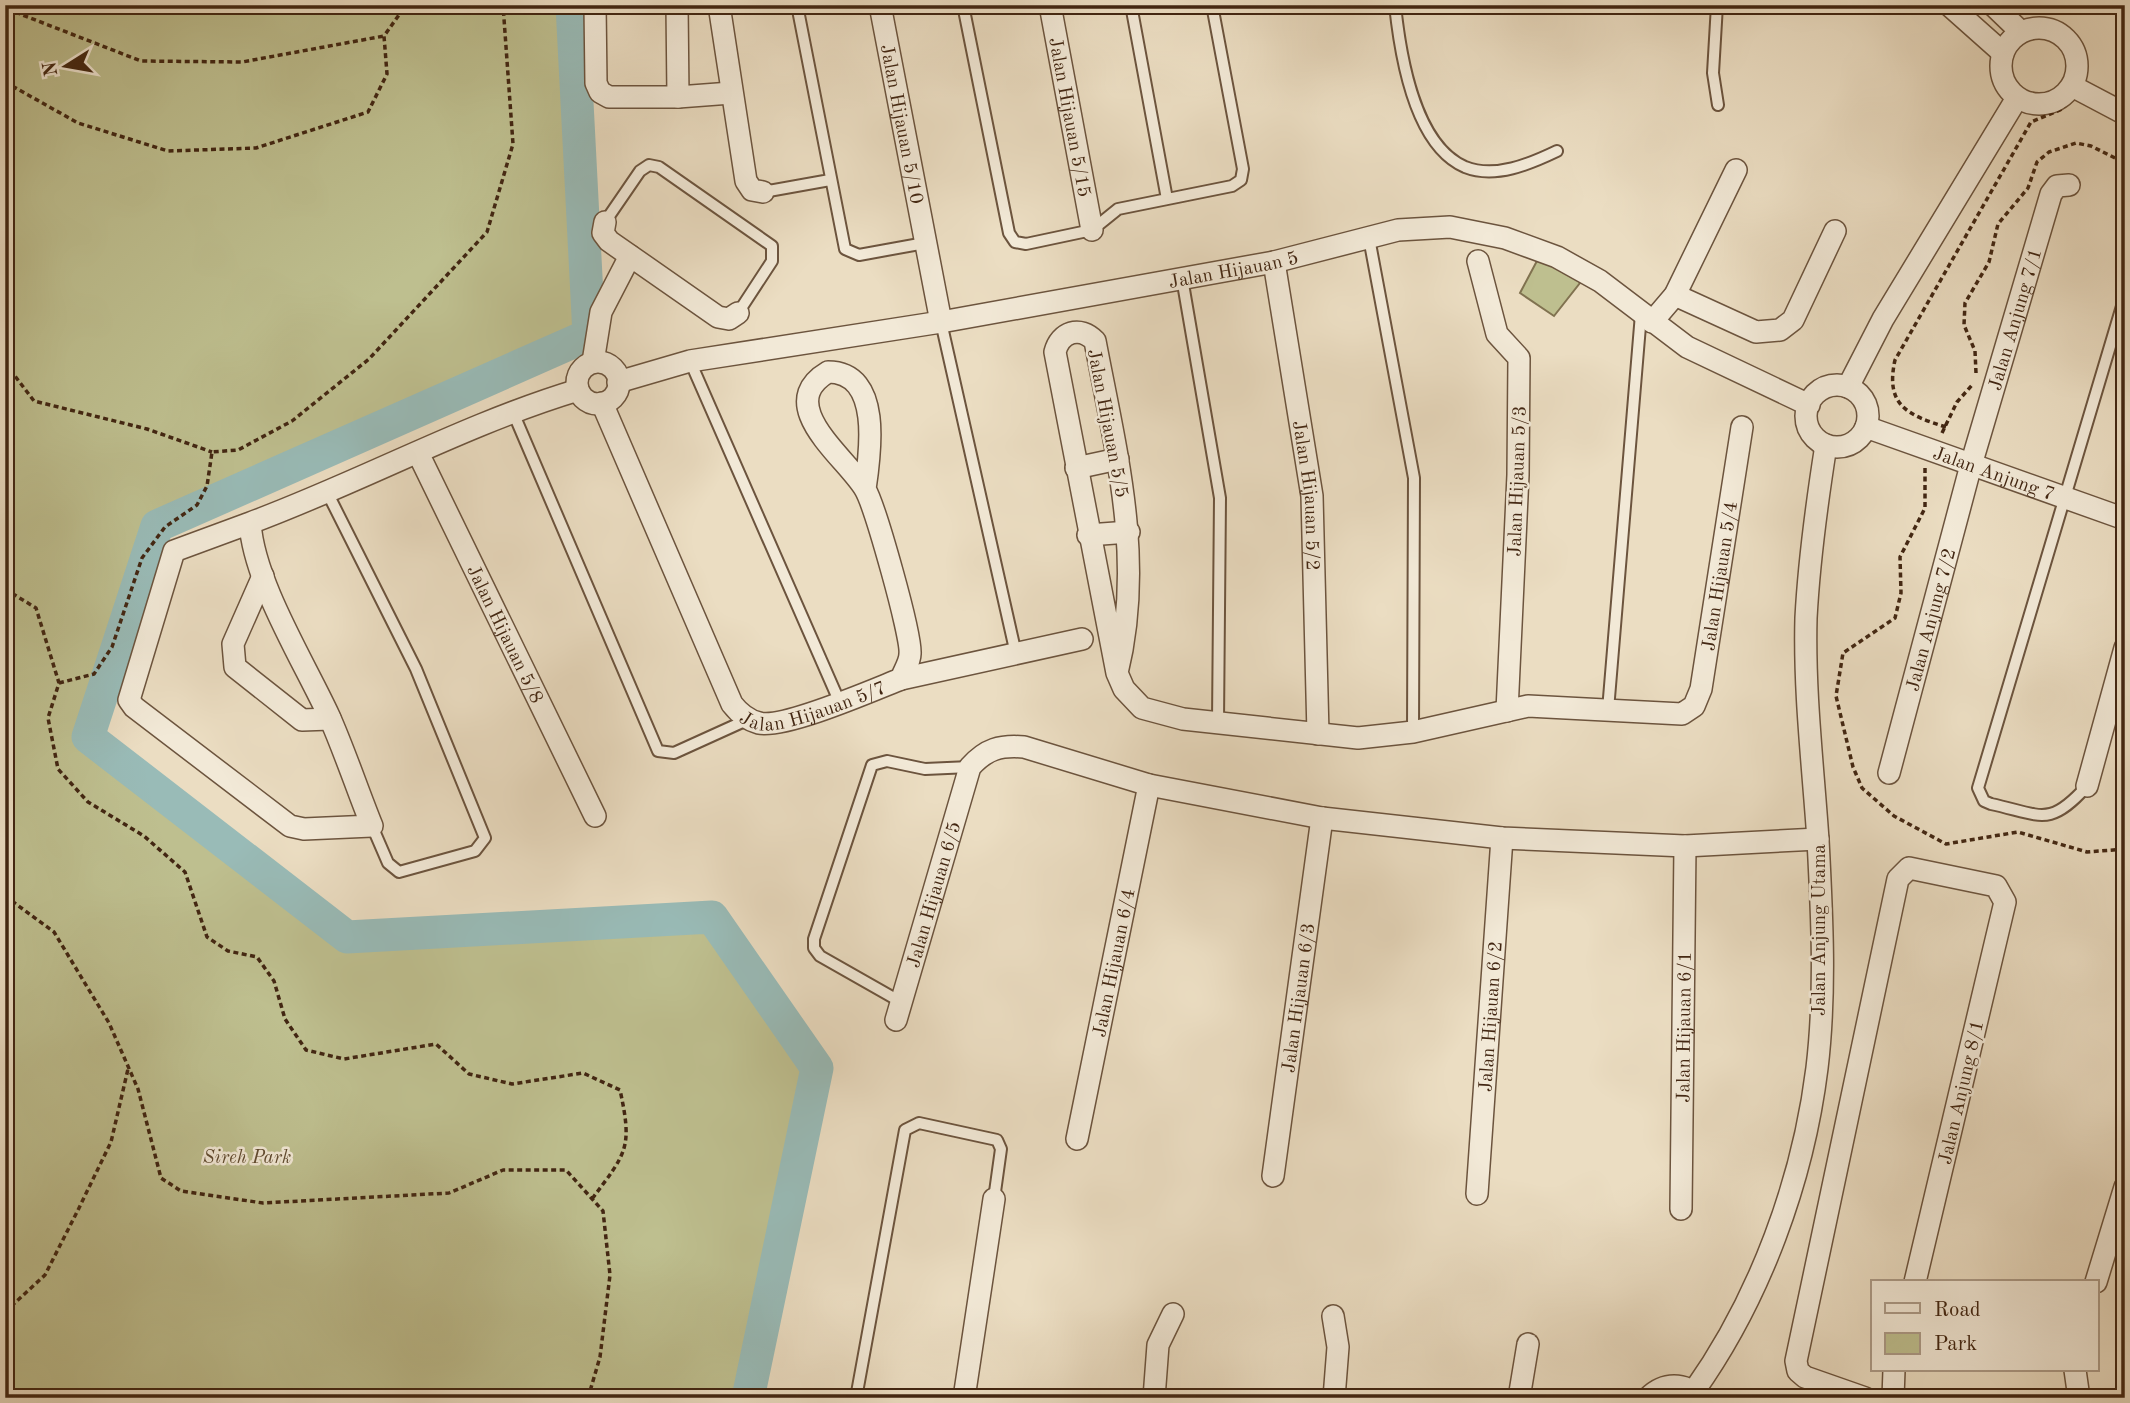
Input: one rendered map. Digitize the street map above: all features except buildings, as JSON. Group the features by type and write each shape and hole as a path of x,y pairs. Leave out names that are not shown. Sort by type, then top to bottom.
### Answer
{"street":[{"path":"595,5 596,83 600,92 609,97 678,97 731,93"},
{"path":"677,5 678,97"},
{"path":"719,5 746,181 752,190 763,192"},
{"name":"Jalan Hijauan 5/10","path":"880,5 941,321"},
{"name":"Jalan Hijauan 5/15","path":"1050,5 1092,230"},
{"path":"1949,5 2003,52"},
{"path":"1993,5 2021,32"},
{"path":"2035,28 2049,29 2061,35 2071,45 2077,58 2076,88 2054,102 2041,105 2017,98 2002,78 2003,52 2010,41 2021,32 2035,28"},
{"path":"2076,88 2125,114"},
{"path":"1849,387 1883,319 2017,98"},
{"path":"1647,318 1675,295 1736,170"},
{"name":"Jalan Anjung 7/1","path":"1971,466 2051,194 2057,186 2068,185"},
{"path":"605,222 605,238 718,317 729,319 738,313"},
{"name":"Jalan Hijauan 5","path":"618,382 690,361 941,321 1274,262 1398,230 1450,227 1506,238 1557,257 1600,281 1687,347 1809,405"},
{"path":"1675,295 1756,332 1780,330 1793,320 1835,231"},
{"path":"593,362 601,312 630,256"},
{"name":"Jalan Hijauan 5/3","path":"1478,261 1497,334 1519,358 1518,475 1507,711"},
{"name":"Jalan Hijauan 5/2","path":"1274,262 1312,496 1318,734"},
{"name":"Jalan Hijauan 5/5","path":"1117,673 1128,629 1129,532 1095,341 1085,333 1074,331 1060,340 1055,352 1088,535 1117,673 1124,689 1142,708 1184,719 1358,738 1413,732 1528,706 1682,714"},
{"path":"593,362 607,364 617,374 614,396 602,403 588,401 578,390 578,376 593,362"},
{"name":"Jalan Hijauan 5/7","path":"602,403 732,704 749,719 773,723 901,679 910,656 910,641 865,489 872,439 867,412 858,384 849,376 828,372 811,385 809,409 832,452 865,489"},
{"path":"1849,387 1866,403 1866,427 1850,444 1826,445 1809,429 1809,405 1825,388 1849,387"},
{"path":"250,523 251,537 262,576 330,719 372,826 304,829 290,826 134,707 130,700 174,551 328,494 512,410 578,390"},
{"name":"Jalan Hijauan 5/4","path":"1682,714 1694,706 1701,688 1742,427"},
{"name":"Jalan Anjung 7","path":"1866,427 1933,448 1971,466 2125,519"},
{"name":"Jalan Anjung Utama","path":"1697,1394 1762,1269 1801,1153 1817,1067 1822,935 1818,839 1810,748 1806,619 1826,445"},
{"name":"Jalan Hijauan 5/8","path":"418,453 595,816"},
{"path":"1076,468 1118,459"},
{"name":"Jalan Anjung 7/2","path":"1889,773 1971,466"},
{"path":"1088,535 1129,532"},
{"path":"262,576 233,644 235,667 302,720 330,719"},
{"path":"901,679 1082,639"},
{"path":"2087,786 2125,648"},
{"path":"970,767 983,753 1006,746 1024,747 1149,785 1322,818 1502,838 1685,846 1818,839"},
{"name":"Jalan Hijauan 6/5","path":"899,1011 970,767"},
{"name":"Jalan Hijauan 6/4","path":"1077,1139 1149,785"},
{"name":"Jalan Hijauan 6/3","path":"1273,1176 1322,818"},
{"name":"Jalan Hijauan 6/2","path":"1478,1195 1502,838"},
{"name":"Jalan Hijauan 6/1","path":"1681,1209 1685,846"},
{"name":"Jalan Anjung 8/1","path":"1865,1398 1805,1377 1796,1366 1898,879 1909,868 1996,886 2005,902 1915,1280"},
{"path":"2097,1280 2125,1187"},
{"path":"964,1398 994,1199"},
{"path":"1154,1398 1158,1345 1173,1314"},
{"path":"1333,1316 1338,1347 1334,1398"},
{"path":"1519,1398 1528,1344"},
{"path":"1893,1398 1894,1372"},
{"path":"2075,1372 2079,1398"},
{"path":"1648,1398 1665,1387 1675,1385 1697,1394"}],"lane":[{"path":"797,5 843,244 849,253 859,255 925,243"},
{"path":"964,5 1011,238 1026,244 1092,230 1115,210 1232,186 1243,175 1212,5"},
{"path":"1131,5 1167,198"},
{"path":"1395,5 1408,82 1426,127 1442,149 1464,166 1487,171 1526,166 1557,151"},
{"path":"1717,5 1713,73 1718,105"},
{"path":"605,222 643,167 654,165 670,174 772,246 772,261 738,313"},
{"path":"763,192 830,180"},
{"path":"1369,237 1414,478 1413,732"},
{"path":"1182,278 1220,498 1218,722"},
{"path":"2087,786 2066,809 2056,815 1991,804 1984,801 1978,788 2125,296"},
{"path":"1608,710 1647,318"},
{"path":"941,321 1016,654"},
{"path":"690,361 840,702"},
{"path":"512,410 658,751 674,753 749,719"},
{"path":"328,494 416,669 485,838 475,851 399,872 388,863 372,826"},
{"path":"899,1011 820,956 814,948 814,939 872,765 887,761 925,769 970,767"},
{"path":"856,1398 905,1130 919,1123 997,1140 1001,1149 994,1199"}],"path":[{"path":"10,5 20,14 141,61 242,62 384,36"},
{"path":"5,82 78,123 168,150 256,148 368,112 387,75 384,36 406,5"},
{"path":"5,363 34,401 147,429 212,452 238,450 292,421 369,359 487,232 513,144 503,5"},
{"path":"1946,427 1913,415 1897,400 1891,385 1895,360 2031,122 2060,110 2076,88"},
{"path":"5,103 12,145 5,155"},
{"path":"1933,448 1954,407 1973,385 1976,373 1975,351 1964,325 1965,303 1989,262 1998,224 2028,188 2036,162 2057,148 2076,143 2091,146 2125,163"},
{"path":"59,683 94,674 112,647 142,558 165,527 197,505 208,486 212,452"},
{"path":"5,589 36,608 59,683 48,718 58,769 88,802 144,836 185,872 207,937 229,951 257,957 274,981 285,1019 306,1050 344,1059 436,1044 469,1074 512,1084 583,1073 620,1090 626,1118 625,1155 592,1199"},
{"path":"5,896 54,932 109,1023 154,1143 161,1178 181,1191 264,1203 326,1200 449,1192 503,1170 566,1170 603,1211 610,1275 600,1357 588,1398"},
{"path":"5,1312 45,1275 78,1210 111,1142 128,1068"}],"green space":[{"name":"Sireh Park","path":"5,5 572,5 589,335 158,526 88,737 347,937 712,917 817,1068 748,1398 5,1398"},
{"path":"1538,259 1587,274 1554,316 1520,293"}],"waterway":[{"path":"572,5 589,335 157,526 88,737 347,937 712,917 817,1068 748,1398"}]}
